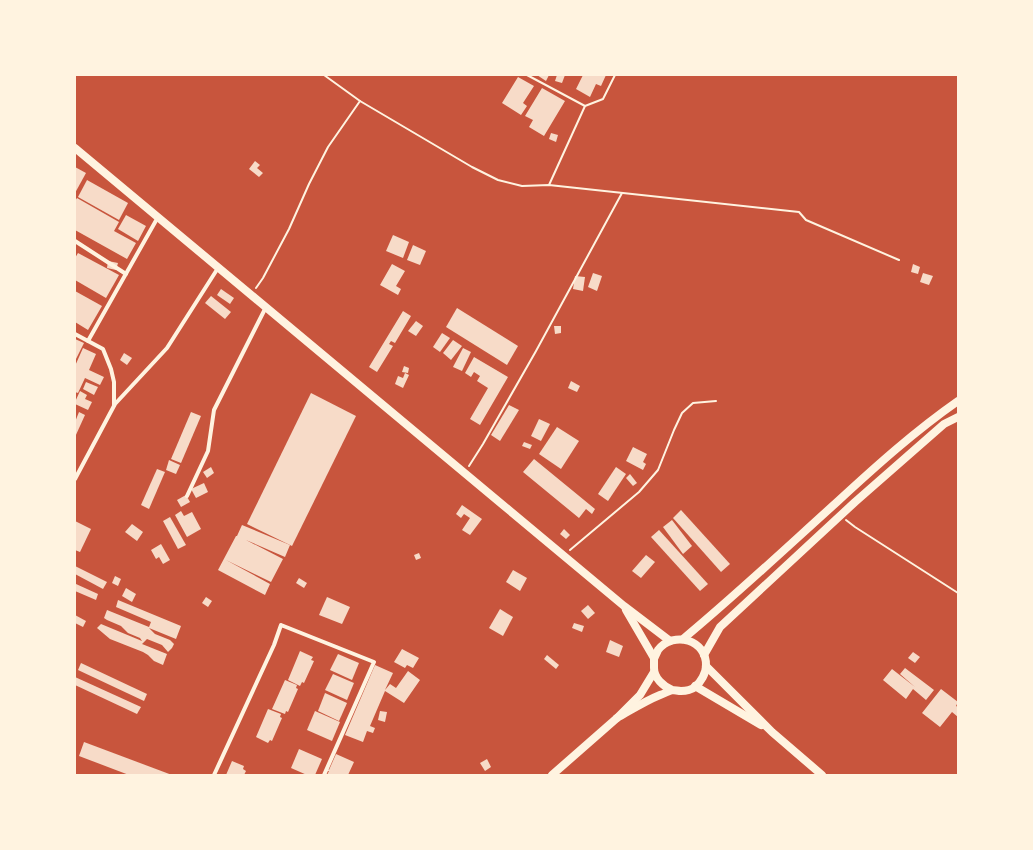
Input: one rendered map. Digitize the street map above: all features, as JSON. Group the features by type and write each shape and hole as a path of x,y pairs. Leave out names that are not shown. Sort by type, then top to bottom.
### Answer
{"main road":[{"path":"75,148 624,606 670,641"},
{"path":"684,639 863,478 932,419 958,401"},
{"path":"704,655 720,627 840,516 944,424 958,417"},
{"path":"624,606 654,658 654,672 660,682 667,688 682,692 690,690 703,678 706,666 704,655 695,643 684,639 675,639 662,646 654,658"},
{"path":"706,666 772,732 822,775"},
{"path":"552,775 617,718 640,695 654,672"},
{"path":"695,686 772,732"},
{"path":"617,718 646,701 672,690"}],"street":[{"path":"88,341 158,217"},
{"path":"75,248 76,242 126,274"},
{"path":"75,479 114,405 167,348 218,268"},
{"path":"187,496 208,451 214,410 266,307"},
{"path":"75,334 103,348 114,382 114,405"},
{"path":"214,775 274,645 281,625 374,662 324,775"}],"path":[{"path":"324,75 360,101 472,167 498,180 522,186 549,185 799,212 806,220 899,260"},
{"path":"527,75 584,106"},
{"path":"549,185 584,106 603,99 615,75"},
{"path":"251,295 263,278 289,229 309,184 328,147 360,101"},
{"path":"464,473 483,444 529,364 622,193"},
{"path":"563,555 644,487 658,470 682,413 693,403 716,401"},
{"path":"840,516 958,593"}],"building":[{"path":"537,75 549,75 546,81"},
{"path":"557,75 565,75 562,83 555,81"},
{"path":"583,75 606,75 601,86 596,84 590,97 576,89"},
{"path":"518,77 534,86 523,103 527,106 521,115 502,103"},
{"path":"542,88 565,101 544,136 529,127 533,120 525,116"},
{"path":"551,133 558,135 556,142 549,139"},
{"path":"255,161 260,165 257,168 263,173 259,177 249,169"},
{"path":"75,167 86,173 75,193"},
{"path":"87,180 128,203 119,220 78,197"},
{"path":"77,198 119,222 114,231 136,243 127,259 75,230 75,201"},
{"path":"126,215 146,226 138,241 118,229"},
{"path":"393,235 409,242 403,258 386,251"},
{"path":"413,245 426,251 420,265 407,260"},
{"path":"78,253 119,275 106,298 75,280 75,258"},
{"path":"108,261 118,263 116,270 107,268"},
{"path":"392,264 405,271 396,286 401,289 398,295 380,285"},
{"path":"913,264 920,267 918,274 911,272"},
{"path":"593,273 602,276 597,291 588,287"},
{"path":"923,273 933,276 929,285 920,282"},
{"path":"575,276 585,277 583,291 573,289"},
{"path":"221,289 234,298 230,304 217,295"},
{"path":"75,291 102,306 88,330 75,322"},
{"path":"211,296 231,312 225,319 205,303"},
{"path":"457,308 518,346 507,365 446,327"},
{"path":"403,311 411,316 395,343 391,341 389,344 393,346 377,372 369,367"},
{"path":"416,321 423,326 416,336 408,331"},
{"path":"554,326 561,326 561,333 555,334"},
{"path":"442,333 450,338 440,352 433,347"},
{"path":"75,339 84,343 75,361"},
{"path":"453,340 462,346 451,360 443,353"},
{"path":"83,348 96,354 89,370 104,377 100,385 85,378 78,393 75,392 75,366"},
{"path":"463,348 471,352 462,371 453,367"},
{"path":"124,353 132,358 127,365 120,360"},
{"path":"474,357 508,377 480,425 470,419 488,388 477,381 480,376 474,372 471,377 465,373"},
{"path":"404,366 409,368 408,373 402,372"},
{"path":"405,373 409,375 403,388 395,384 398,376 403,378"},
{"path":"571,381 580,386 577,392 568,388"},
{"path":"86,382 98,387 94,395 83,389"},
{"path":"80,391 87,395 85,399 92,402 88,410 75,404"},
{"path":"311,393 356,416 292,546 247,524"},
{"path":"509,405 519,410 500,441 491,435"},
{"path":"79,412 85,415 75,437 75,422"},
{"path":"191,412 201,416 181,463 171,459"},
{"path":"539,419 550,424 541,441 531,436"},
{"path":"557,427 579,441 561,469 539,454"},
{"path":"524,442 532,445 530,449 522,446"},
{"path":"633,447 647,454 643,462 646,464 643,470 626,461"},
{"path":"534,459 595,509 592,514 586,509 579,518 523,472"},
{"path":"169,460 180,465 176,474 166,470"},
{"path":"211,467 214,473 207,478 203,472"},
{"path":"616,467 626,474 608,501 598,494"},
{"path":"157,469 165,472 149,509 141,505"},
{"path":"630,474 637,483 633,486 626,478"},
{"path":"204,483 208,492 196,498 191,489"},
{"path":"186,495 190,502 181,507 177,500"},
{"path":"462,505 482,519 470,535 462,530 470,518 464,514 461,518 456,514"},
{"path":"681,510 730,564 721,572 673,518"},
{"path":"181,511 184,516 192,512 201,529 187,537 175,515"},
{"path":"170,517 186,545 178,549 163,521"},
{"path":"672,520 692,546 683,554 663,527"},
{"path":"75,521 91,529 80,552 75,550"},
{"path":"132,524 143,532 137,541 125,532"},
{"path":"242,525 290,545 285,557 246,540 283,559 271,582 226,560 270,584 265,595 218,570"},
{"path":"564,529 570,535 566,539 560,534"},
{"path":"659,530 708,584 700,591 651,537"},
{"path":"161,544 170,560 163,564 159,557 156,559 151,550"},
{"path":"419,553 421,558 416,560 414,555"},
{"path":"646,555 655,562 641,578 632,571"},
{"path":"75,566 107,582 103,589 75,574"},
{"path":"513,570 527,578 520,591 506,582"},
{"path":"115,576 121,579 118,586 112,583"},
{"path":"299,578 307,583 304,588 296,583"},
{"path":"76,584 98,594 96,600 75,591"},
{"path":"126,588 136,594 132,602 122,596"},
{"path":"206,597 212,601 208,607 202,603"},
{"path":"327,597 350,607 342,624 319,615"},
{"path":"118,600 181,626 176,639 149,628 155,634 170,640 174,644 168,652 162,645 147,639 142,644 167,654 163,665 154,661 143,652 110,639 97,628 101,624 142,641 140,638 128,633 121,626 104,618 107,610 149,627 151,622 116,607"},
{"path":"588,605 595,613 588,619 581,611"},
{"path":"500,609 513,617 503,636 489,628"},
{"path":"75,615 86,621 83,627 75,623"},
{"path":"574,623 584,626 582,632 572,628"},
{"path":"610,640 623,646 619,657 606,652"},
{"path":"402,649 419,658 413,668 407,665 405,668 394,662"},
{"path":"300,651 313,657 311,660 314,661 304,683 302,682 300,686 288,680"},
{"path":"913,652 920,657 915,663 908,658"},
{"path":"338,654 359,663 352,680 330,670"},
{"path":"547,655 559,665 556,669 544,659"},
{"path":"81,663 147,694 144,701 78,670"},
{"path":"375,665 393,673 385,690 390,684 396,688 408,671 420,680 404,703 385,691 370,726 375,728 373,733 367,731 363,742 345,735"},
{"path":"905,668 934,690 926,700 913,689 906,699 883,680 892,669 915,687 900,674"},
{"path":"333,674 354,683 347,700 325,690"},
{"path":"75,677 141,707 137,714 75,685"},
{"path":"285,680 297,685 296,688 298,689 288,712 286,711 285,714 272,709"},
{"path":"941,689 958,702 956,706 958,707 958,717 952,712 940,727 922,713"},
{"path":"325,693 347,703 339,721 318,711"},
{"path":"268,709 281,714 280,717 282,718 272,741 270,740 268,743 256,737"},
{"path":"315,711 340,722 332,741 307,730"},
{"path":"380,711 387,712 385,722 378,720"},
{"path":"84,742 172,775 129,775 79,756"},
{"path":"299,749 322,759 315,775 307,775 291,768"},
{"path":"336,754 354,762 348,775 327,775 329,771 328,769 329,770"},
{"path":"487,759 491,767 485,771 480,763"},
{"path":"232,761 244,766 243,769 246,771 244,775 226,775"}]}
